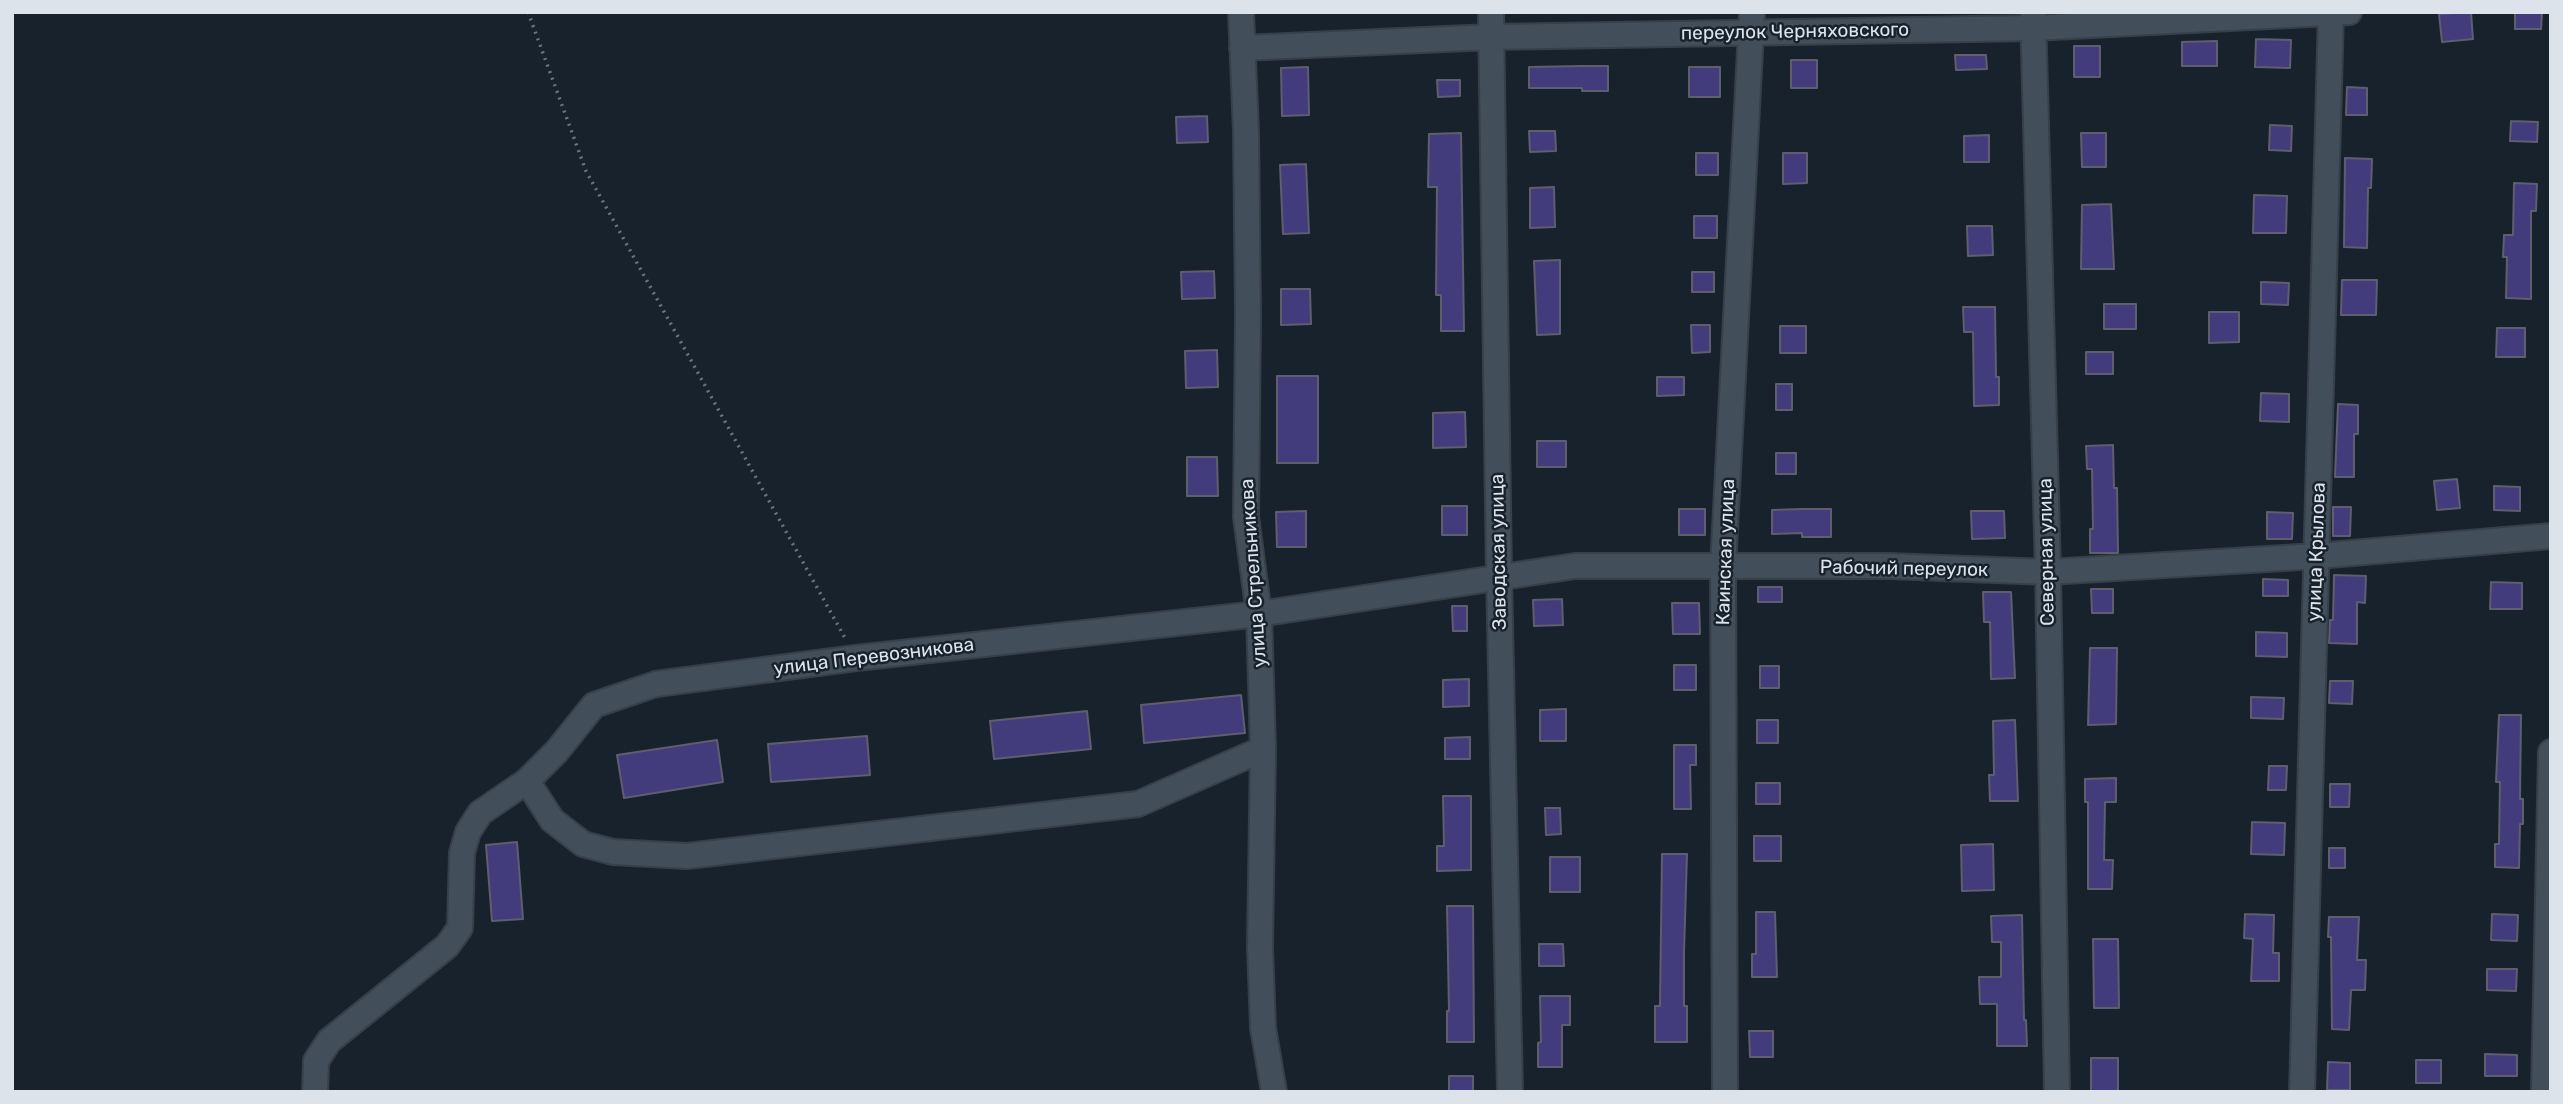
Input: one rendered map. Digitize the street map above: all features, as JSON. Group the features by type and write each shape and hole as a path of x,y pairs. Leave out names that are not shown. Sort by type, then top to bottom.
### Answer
{"street":[{"name":"улица Стрельникова","path":"1241,12 1248,276 1246,517 1259,614 1263,749 1260,947 1263,1028 1274,1092"},
{"name":"Заводская улица","path":"1491,12 1510,1092"},
{"name":"переулок Черняховского","path":"1242,48 1751,23 2337,13"},
{"name":"улица Крылова","path":"2302,1092 2317,556 2337,13"},
{"name":"Северная улица","path":"2033,20 2048,572 2057,1092"},
{"name":"Каинская улица","path":"1726,1092 1723,567 1751,23"},
{"name":"Рабочий переулок","path":"1259,614 1576,566 1889,566 2048,572 2317,556 2551,536"},
{"name":"улица Перевозникова","path":"315,1092 316,1061 329,1041 447,946 460,928 463,853 468,831 480,813 527,781 557,751 594,705 656,684 856,658 1259,614"},
{"path":"527,781 552,820 583,844 613,852 687,856 1138,804 1263,749"},
{"path":"2544,1092 2551,752"}],"path":[{"path":"528,12 586,171 856,658"}],"building":[{"path":"2471,12 2473,39 2442,42 2439,14"},
{"path":"2515,12 2542,12 2541,29 2515,29"},
{"path":"2256,39 2291,40 2290,68 2255,67"},
{"path":"2217,41 2217,66 2182,66 2182,42"},
{"path":"2074,46 2100,46 2100,77 2074,77"},
{"path":"1955,55 1986,55 1987,69 1956,70"},
{"path":"1791,60 1817,60 1817,88 1791,88"},
{"path":"1608,66 1608,91 1529,88 1529,67"},
{"path":"1308,67 1309,115 1282,116 1281,68"},
{"path":"1689,67 1720,67 1720,97 1689,97"},
{"path":"1437,80 1460,80 1460,96 1438,97"},
{"path":"2347,87 2367,88 2367,115 2346,115"},
{"path":"1207,116 1208,142 1177,143 1176,117"},
{"path":"2511,121 2538,122 2537,142 2510,141"},
{"path":"2270,125 2292,126 2291,151 2269,150"},
{"path":"1529,131 1555,131 1556,151 1530,152"},
{"path":"1461,133 1464,331 1441,331 1441,295 1436,295 1437,187 1428,187 1429,134"},
{"path":"2081,133 2106,133 2106,167 2082,167"},
{"path":"1989,135 1989,162 1964,162 1964,136"},
{"path":"1696,153 1718,153 1718,175 1696,175"},
{"path":"1783,153 1807,153 1807,183 1783,184"},
{"path":"2345,158 2372,159 2371,188 2368,188 2367,248 2344,247"},
{"path":"1306,164 1309,233 1283,234 1280,165"},
{"path":"2514,183 2537,184 2536,211 2531,211 2531,299 2506,298 2507,257 2503,257 2504,235 2513,235"},
{"path":"1554,187 1555,227 1530,228 1530,188"},
{"path":"2254,195 2287,196 2286,233 2253,233"},
{"path":"2111,204 2114,269 2081,269 2082,205"},
{"path":"1694,216 1717,216 1717,238 1694,238"},
{"path":"1967,226 1992,226 1993,255 1968,256"},
{"path":"1560,260 1560,334 1537,335 1534,261"},
{"path":"1214,271 1215,298 1182,299 1181,272"},
{"path":"1692,272 1714,272 1714,292 1692,292"},
{"path":"2342,280 2377,280 2376,315 2341,315"},
{"path":"2261,282 2289,283 2288,305 2261,304"},
{"path":"1281,289 1310,289 1311,324 1281,325"},
{"path":"2104,304 2136,304 2136,329 2104,329"},
{"path":"1963,307 1995,307 1999,405 1974,406 1973,332 1964,332"},
{"path":"2209,312 2239,312 2239,342 2209,343"},
{"path":"1691,325 1710,325 1710,352 1692,353"},
{"path":"1780,326 1806,326 1806,353 1780,353"},
{"path":"2497,328 2525,328 2525,357 2496,357"},
{"path":"1217,350 1218,387 1186,388 1185,351"},
{"path":"2086,352 2113,352 2113,374 2086,374"},
{"path":"1277,376 1318,376 1318,463 1277,463"},
{"path":"1657,377 1684,377 1684,395 1657,396"},
{"path":"1776,384 1792,384 1792,410 1776,410"},
{"path":"2261,393 2289,394 2289,422 2260,421"},
{"path":"2338,404 2358,405 2358,434 2354,434 2354,477 2335,477"},
{"path":"1465,412 1466,447 1433,448 1433,413"},
{"path":"1537,441 1566,441 1566,467 1537,467"},
{"path":"2113,445 2118,553 2090,553 2090,529 2093,529 2092,469 2087,469 2086,446"},
{"path":"1776,453 1796,453 1796,474 1776,474"},
{"path":"1187,457 1217,457 1218,496 1187,496"},
{"path":"2457,479 2460,508 2437,510 2434,481"},
{"path":"2494,486 2520,487 2520,511 2494,510"},
{"path":"1442,506 1467,506 1467,535 1442,535"},
{"path":"2333,507 2351,507 2350,536 2333,536"},
{"path":"1679,509 1705,509 1705,535 1679,535"},
{"path":"1831,509 1831,537 1802,537 1802,533 1772,534 1772,510"},
{"path":"1306,511 1306,547 1277,547 1276,512"},
{"path":"1971,511 2004,511 2005,538 1972,539"},
{"path":"2267,512 2293,513 2292,539 2267,539"},
{"path":"2334,575 2366,576 2365,603 2357,602 2357,644 2329,643 2330,620 2333,620"},
{"path":"2263,579 2288,580 2288,596 2263,596"},
{"path":"2491,582 2522,583 2522,609 2490,609"},
{"path":"1758,587 1782,587 1782,602 1758,602"},
{"path":"2091,589 2113,589 2113,613 2092,613"},
{"path":"1983,592 2011,592 2015,678 1991,679 1990,622 1984,622"},
{"path":"1562,599 1563,625 1534,626 1533,600"},
{"path":"1672,603 1699,603 1700,634 1673,634"},
{"path":"1452,606 1467,606 1467,631 1453,631"},
{"path":"2256,632 2287,633 2287,657 2256,656"},
{"path":"2090,648 2117,648 2116,724 2088,725"},
{"path":"1674,665 1696,665 1696,690 1674,690"},
{"path":"1760,666 1779,666 1779,688 1760,688"},
{"path":"1469,679 1469,706 1443,707 1443,680"},
{"path":"2330,681 2353,681 2352,704 2329,703"},
{"path":"1241,695 1245,733 1144,743 1141,705"},
{"path":"2251,697 2284,698 2283,719 2251,718"},
{"path":"1566,709 1566,741 1540,741 1540,710"},
{"path":"1087,711 1091,749 994,759 990,721"},
{"path":"2499,715 2521,715 2520,799 2523,799 2523,824 2520,824 2519,868 2495,867 2495,844 2499,844 2500,782 2496,782"},
{"path":"1757,720 1778,720 1778,743 1757,743"},
{"path":"2015,720 2018,801 1990,801 1989,775 1994,775 1993,721"},
{"path":"867,736 870,775 771,782 768,744"},
{"path":"1470,737 1470,759 1445,759 1445,738"},
{"path":"717,740 723,782 624,798 617,755"},
{"path":"1674,745 1696,745 1696,765 1690,765 1691,809 1674,809"},
{"path":"2269,766 2287,766 2286,790 2268,790"},
{"path":"2116,778 2116,802 2105,802 2104,860 2113,860 2112,889 2088,889 2088,802 2085,802 2085,779"},
{"path":"1756,783 1780,783 1780,804 1756,804"},
{"path":"2330,784 2350,784 2349,807 2330,807"},
{"path":"1443,796 1471,796 1471,870 1437,871 1437,846 1444,846"},
{"path":"1545,808 1560,808 1561,834 1546,835"},
{"path":"2252,822 2285,823 2284,855 2251,854"},
{"path":"1754,836 1781,836 1781,861 1754,861"},
{"path":"517,842 523,919 492,921 486,845"},
{"path":"1993,844 1994,890 1962,891 1961,845"},
{"path":"2329,848 2345,848 2345,868 2329,868"},
{"path":"1662,854 1687,854 1684,1006 1687,1006 1687,1042 1655,1042 1655,1006 1660,1006"},
{"path":"1550,857 1580,857 1580,892 1550,892"},
{"path":"1447,906 1473,906 1474,1042 1447,1042"},
{"path":"1756,912 1775,912 1777,977 1752,977 1752,954 1756,954"},
{"path":"2245,914 2274,915 2273,953 2279,953 2279,981 2251,981 2253,939 2244,938"},
{"path":"2492,914 2518,915 2517,941 2491,940"},
{"path":"2022,915 2027,1046 1997,1046 1997,1004 1980,1004 1979,977 2001,977 2001,942 1992,942 1991,916"},
{"path":"2329,917 2359,917 2357,960 2366,960 2365,990 2351,990 2349,1030 2332,1029"},
{"path":"2093,939 2118,939 2119,1008 2094,1008"},
{"path":"1539,944 1563,944 1564,966 1539,966"},
{"path":"2487,969 2517,969 2516,991 2487,990"},
{"path":"1540,996 1570,996 1570,1025 1562,1025 1562,1067 1538,1067 1538,1043 1541,1042"},
{"path":"1749,1031 1773,1031 1773,1057 1750,1057"},
{"path":"2485,1054 2517,1055 2517,1076 2485,1076"},
{"path":"2091,1058 2118,1058 2118,1092 2091,1092"},
{"path":"2416,1060 2441,1060 2441,1083 2416,1083"},
{"path":"2328,1062 2350,1063 2350,1090 2327,1090"},
{"path":"1449,1076 1473,1076 1473,1092 1449,1092"}]}
